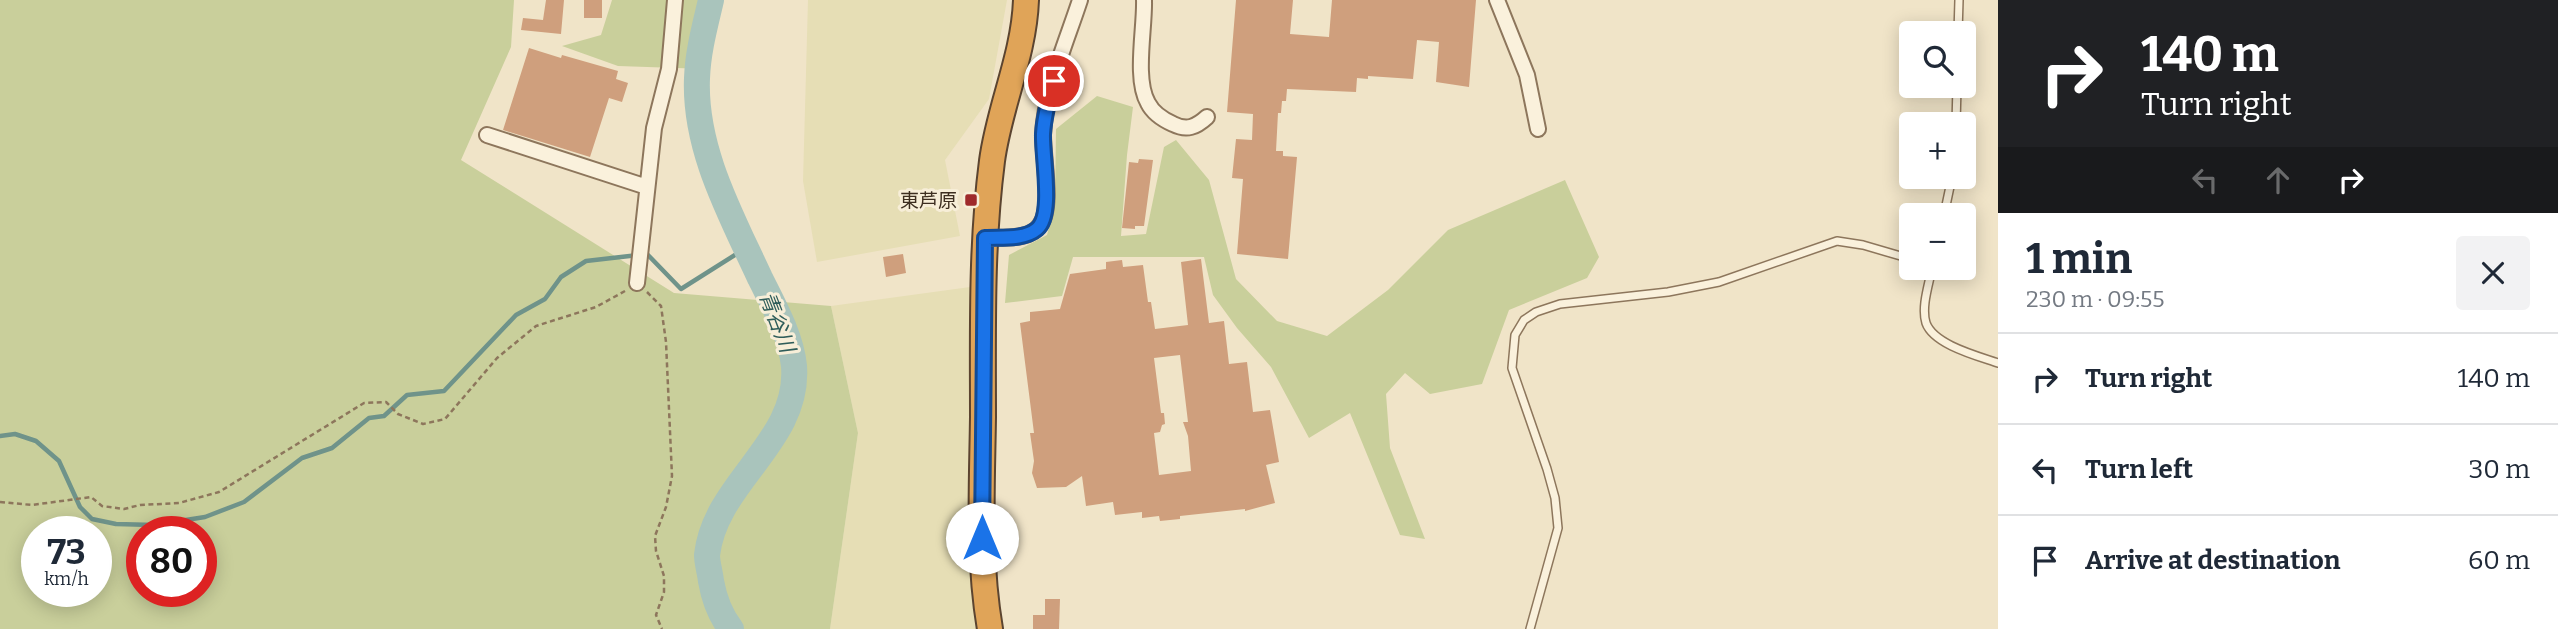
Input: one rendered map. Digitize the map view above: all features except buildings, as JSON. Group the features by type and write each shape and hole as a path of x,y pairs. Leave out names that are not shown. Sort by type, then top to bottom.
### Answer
{"highway":[{"path":"990,629 984,590 982,538 985,238 992,158 1018,58 1026,0"}],"street":[{"path":"637,283 654,128 669,68 675,0"},
{"path":"985,238 1026,235 1039,228 1046,214 1043,134 1047,104 1080,0"},
{"path":"1144,0 1142,80 1148,103 1161,117 1176,126 1188,128 1198,125 1207,117"},
{"path":"1497,0 1527,75 1538,129"},
{"path":"487,135 647,187"}],"lane":[{"path":"1958,21 1959,0"},
{"path":"1530,629 1558,528 1548,469 1512,368 1515,335 1524,320 1536,312 1560,304 1668,292 1719,282 1837,241 1899,256"},
{"path":"1930,280 1925,306 1927,324 1940,340 1998,363"}],"path":[{"path":"0,502 32,505 91,496 102,506 124,509 140,505 179,503 219,492 364,403 386,402 398,414 423,424 445,419 497,359 536,326 596,307 637,283 661,306 666,342 672,476 666,507 655,536 656,551 664,576 664,592 656,615 662,629"}],"shaded area":[{"path":"808,0 1007,0 989,99 945,160 960,236 817,262 803,181"},
{"path":"970,287 968,519 979,629 830,629 858,433 831,306"}],"green space":[{"path":"0,0 514,0 511,47 461,160 674,293 831,306 858,433 830,629 0,629"},
{"path":"612,0 723,0 706,69 618,66 562,46 601,35"},
{"path":"1097,96 1133,107 1121,236 1146,234 1164,147 1176,140 1209,180 1236,279 1277,321 1327,336 1388,290 1448,230 1565,180 1599,257 1587,278 1509,310 1482,384 1430,394 1405,373 1386,394 1390,448 1425,539 1400,535 1350,413 1309,438 1271,367 1213,295 1204,257 1073,257 1062,296 1005,303 1009,255 1047,235 1055,205 1056,129"}],"waterway":[{"name":"青谷川","path":"711,0 697,78 702,130 716,181 781,320 794,366 792,393 784,417 725,505 713,529 707,555 711,581 716,600 731,629"},
{"path":"0,436 15,434 36,441 59,461 80,507 92,519 116,524 154,525 205,517 244,502 302,458 332,448 369,418 384,416 407,395 444,391 516,315 545,299 561,277 586,261 647,254 681,289 746,248"}],"place":[{"name":"東芦原","path":"971,200"}],"route":[{"path":"982,538 985,238 1026,235 1039,228 1046,214 1043,134 1047,104 1054,81"}]}
